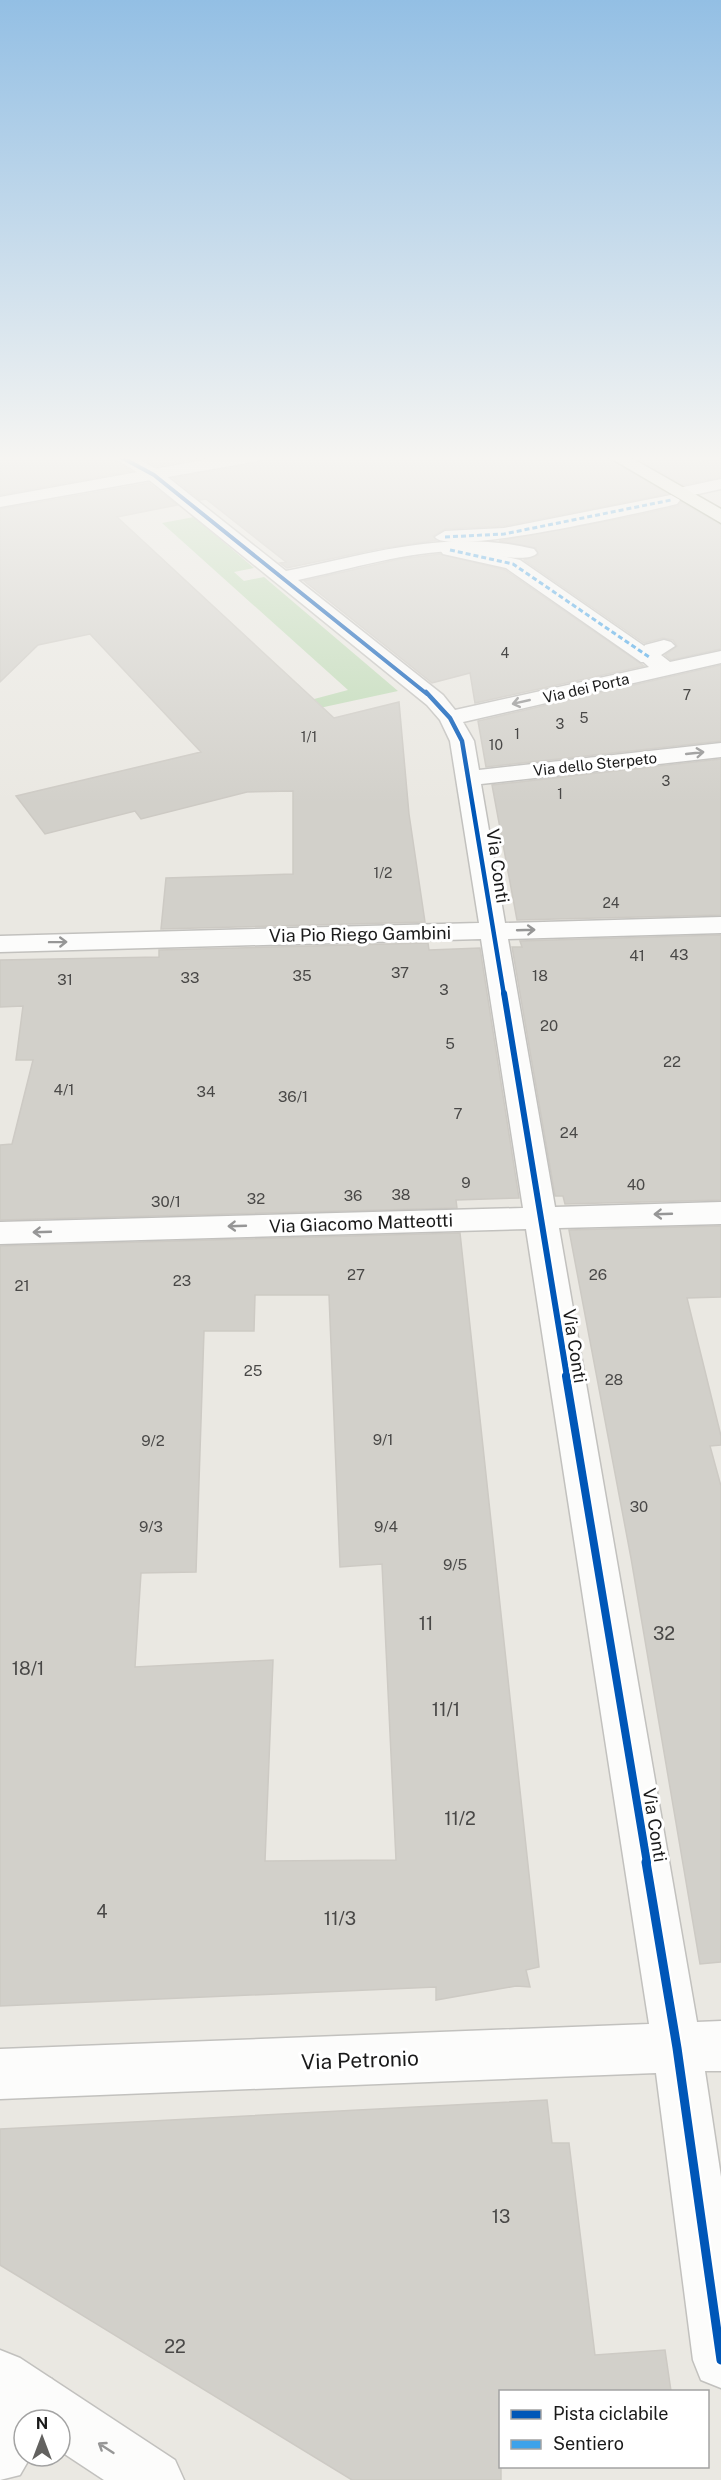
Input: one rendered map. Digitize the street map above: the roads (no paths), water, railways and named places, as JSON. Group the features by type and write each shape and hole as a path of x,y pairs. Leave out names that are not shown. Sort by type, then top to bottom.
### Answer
{"street":[{"name":"Via Conti","path":"277,572 435,700 450,718 462,741 470,778 492,931 539,1218 699,2047 721,2360"},
{"path":"284,577 309,572"},
{"path":"525,572 660,658"},
{"name":"Via dei Porta","path":"450,718 660,658 721,657"},
{"name":"Via dello Sterpeto","path":"470,778 721,750"},
{"name":"Via Pio Riego Gambini","path":"0,944 721,925"},
{"name":"Via Giacomo Matteotti","path":"0,1233 721,1213"},
{"name":"Via Petronio","path":"0,2074 699,2047"},
{"path":"0,2455 16,2388 155,2480"}]}
